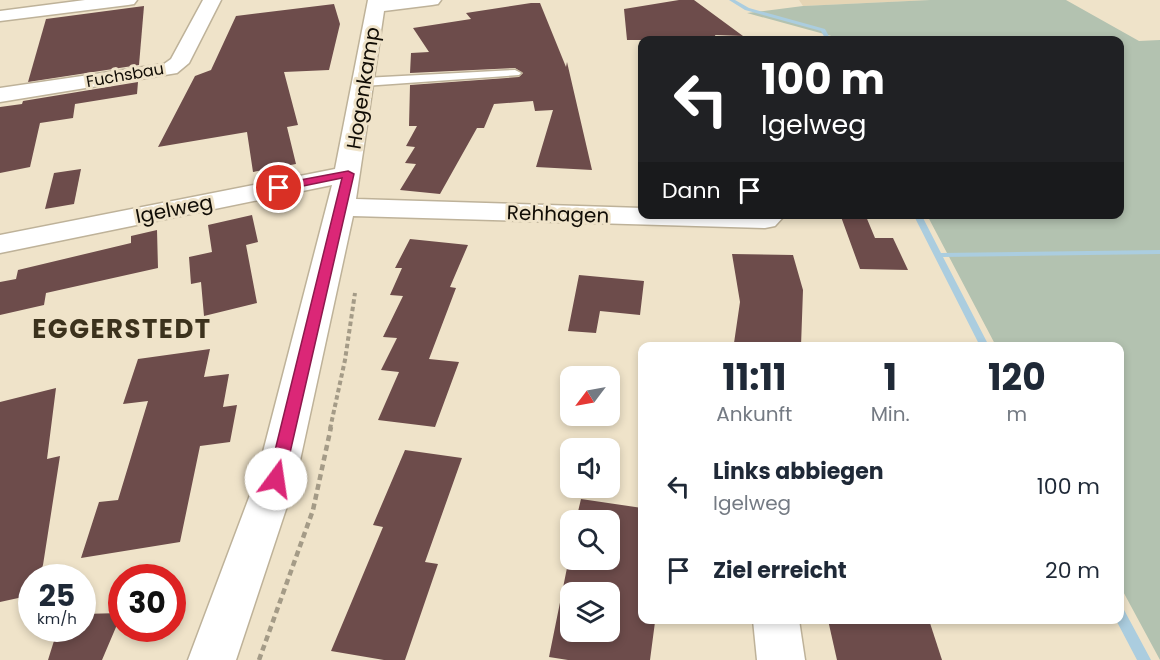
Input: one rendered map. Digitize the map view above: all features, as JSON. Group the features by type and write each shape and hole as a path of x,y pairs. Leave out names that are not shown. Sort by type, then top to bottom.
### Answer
{"street":[{"path":"0,16 128,0"},
{"name":"Fuchsbau","path":"0,95 170,69 179,63 212,0"},
{"path":"377,4 432,0"},
{"name":"Hogenkamp","path":"212,660 276,479 345,190 377,4"},
{"name":"Rehhagen","path":"345,190 638,211"},
{"name":"Igelweg","path":"0,244 345,190"},
{"name":"Rehhagen","path":"751,219 766,219"},
{"path":"776,624 781,660"}],"lane":[{"path":"364,82 515,73"}],"shaded area":[{"path":"799,0 930,0 803,6"}],"green space":[{"path":"930,0 1066,0 1139,41 1160,40 1160,660 1124,593 1124,342 994,342 929,219 1124,219 1124,36 831,36 747,13 803,6"}],"building":[{"path":"679,0 694,0 743,36 638,36 638,40 627,40 624,9"},
{"path":"540,3 566,67 567,62 592,170 536,167 553,110 535,111 533,101 494,104 484,128 477,128 440,194 400,190 416,164 405,163 415,147 406,146 417,126 409,126 410,85 519,77 523,73 515,68 410,73 411,53 429,52 413,28 471,19 466,13"},
{"path":"334,4 340,24 329,70 284,72 298,125 287,127 296,164 253,172 247,132 158,147 195,76 211,70 236,16"},
{"path":"144,6 139,65 28,82 46,19"},
{"path":"138,82 137,94 75,104 73,118 40,123 30,167 0,173 0,107 22,104 23,101"},
{"path":"81,169 74,204 45,209 54,173"},
{"path":"252,215 258,242 246,245 257,303 204,316 201,282 191,284 189,257 212,252 208,225"},
{"path":"842,219 867,219 875,238 893,238 908,270 860,269"},
{"path":"157,230 158,268 46,293 44,305 0,315 0,282 16,279 18,270 131,243 131,236"},
{"path":"410,239 468,245 450,287 456,288 429,359 459,362 435,427 378,420 399,372 381,370 397,338 383,337 403,296 390,295 402,268 395,268"},
{"path":"732,254 793,255 803,290 801,342 734,342 740,302"},
{"path":"579,275 644,281 640,315 600,311 596,333 568,331"},
{"path":"210,349 204,377 229,374 223,407 237,405 230,442 200,446 180,542 81,558 99,502 118,500 148,401 123,404 138,359"},
{"path":"56,388 47,459 60,456 43,564 18,564 18,598 0,602 0,402"},
{"path":"405,450 462,458 425,562 438,564 405,660 384,660 331,651 383,527 373,525"},
{"path":"581,499 638,507 638,624 655,624 650,660 568,660 549,657 560,603 560,642 620,642 620,582 564,582 567,570 620,570 620,510 578,510"},
{"path":"108,613 110,642 102,660 48,660 54,642 96,642 96,614"},
{"path":"829,624 930,624 942,660 837,660"}],"waterway":[{"path":"731,0 747,9 823,30 826,36"},
{"path":"920,219 982,342"},
{"path":"938,255 1160,252"},
{"path":"1124,622 1144,660"}],"district":[{"name":"EGGERSTEDT","path":"122,329"}],"route":[{"path":"276,479 348,174 279,188"}]}
